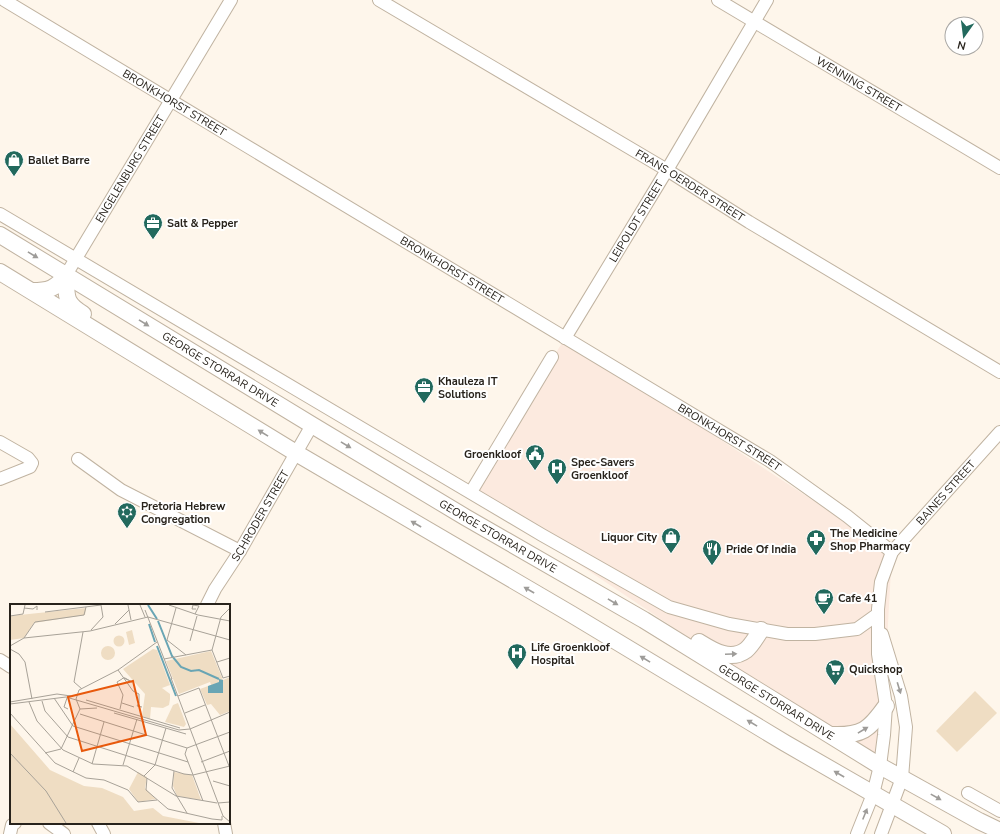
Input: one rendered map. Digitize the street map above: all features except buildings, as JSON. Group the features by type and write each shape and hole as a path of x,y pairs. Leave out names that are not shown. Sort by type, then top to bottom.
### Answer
{"main road":[{"name":"GEORGE STORRAR DRIVE","path":"0,235 465,517 644,620 880,766 1000,831"},
{"path":"0,272 296,453 571,614 785,743 943,834"},
{"path":"32,291 44,291 50,289 58,285 66,275"},
{"path":"66,275 67,299 70,305 140,347 150,357 156,368"},
{"path":"644,620 667,624 715,651 729,655 745,651 752,645 761,630"},
{"path":"832,735 848,736 857,734 876,720 886,706"}],"street":[{"name":"BRONKHORST STREET","path":"4,0 770,461 847,516 892,552"},
{"name":"ENGELENBURG STREET","path":"66,275 231,0"},
{"name":"FRANS OERDER STREET","path":"380,0 667,170 748,222 1000,372"},
{"name":"WENNING STREET","path":"718,0 1000,168"},
{"name":"LEIPOLDT STREET","path":"565,338 667,170 767,0"},
{"name":"GEORGE STORRAR DRIVE","path":"0,214 542,535 669,607 729,624 787,634 812,634 854,629 878,619"},
{"path":"471,492 552,356"},
{"name":"SCHRODER STREET","path":"207,604 214,589 240,551 312,425"},
{"name":"BAINES STREET","path":"857,834 873,794 880,766 886,706 878,654 878,598 892,552 1000,432"},
{"path":"0,442 28,458 32,463 30,467 0,478"},
{"path":"78,459 121,490 240,551"},
{"name":"BAINES STREET","path":"878,619 900,689 905,733 902,778 881,834"},
{"path":"0,660 10,666"},
{"path":"968,793 1000,811"},
{"path":"10,834 14,824"},
{"path":"50,824 64,834"},
{"path":"99,824 104,834"},
{"path":"224,824 226,834"}],"shaded area":[{"path":"565,338 892,552 880,766 471,492"},
{"path":"975,691 997,713 957,752 936,731"}],"place":[{"name":"Ballet Barre","path":"14,177"},
{"name":"Salt & Pepper","path":"153,240"},
{"name":"Khauleza IT Solutions","path":"424,404"},
{"name":"Groenkloof","path":"535,471"},
{"name":"Spec-Savers Groenkloof","path":"557,485"},
{"name":"Pretoria Hebrew Congregation","path":"127,529"},
{"name":"Liquor City","path":"671,554"},
{"name":"The Medicine Shop Pharmacy","path":"816,556"},
{"name":"Pride Of India","path":"712,566"},
{"name":"Cafe 41","path":"824,615"},
{"name":"Life Groenkloof Hospital","path":"517,670"},
{"name":"Quickshop","path":"835,686"}]}
